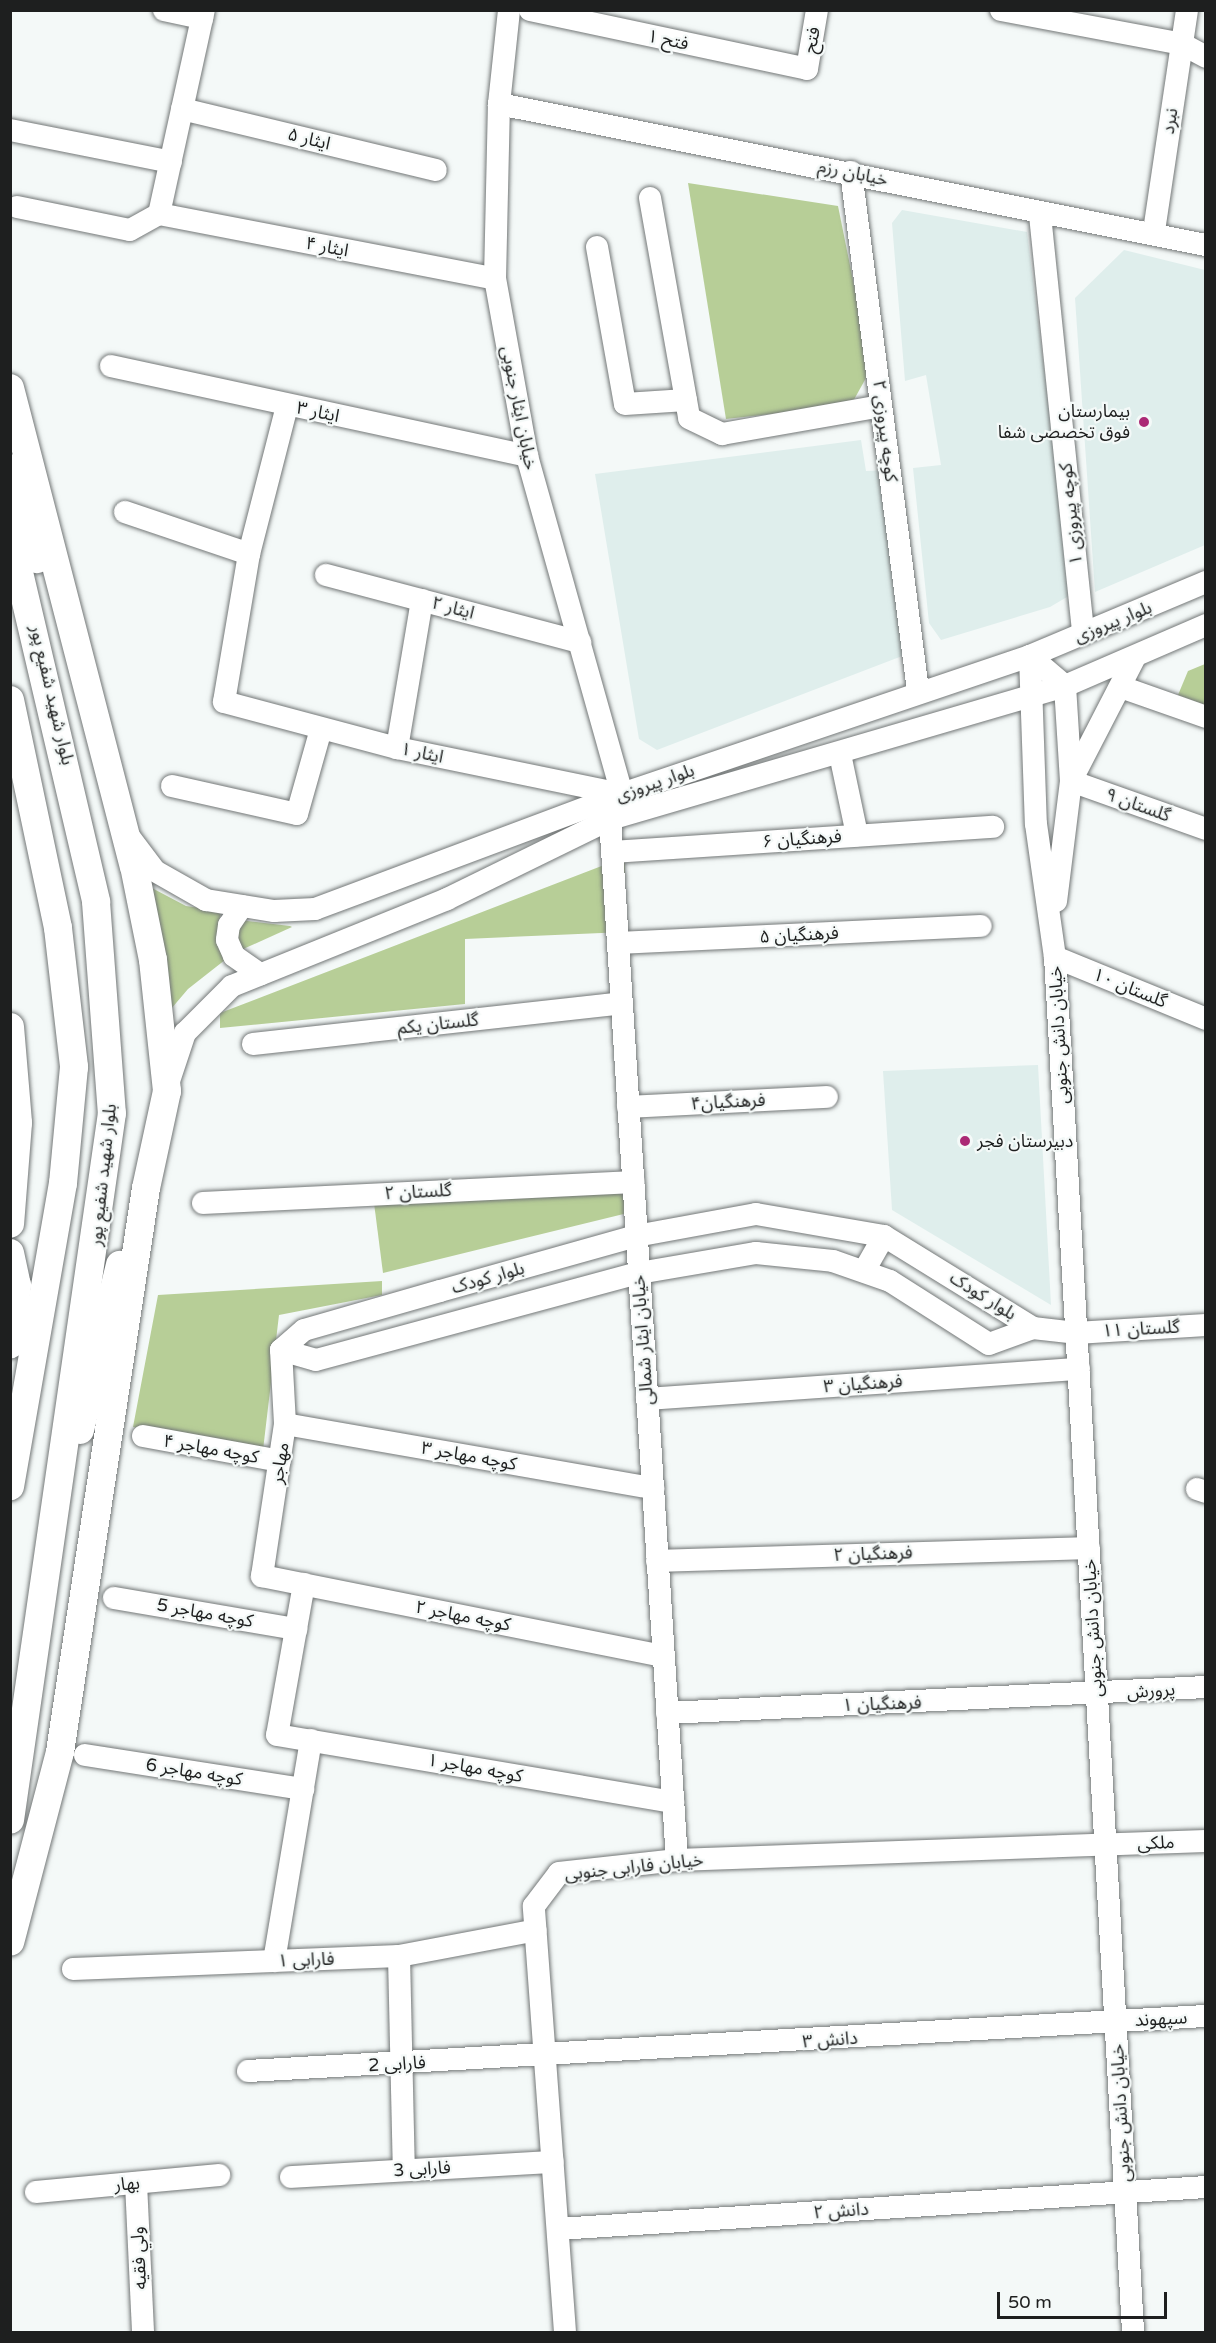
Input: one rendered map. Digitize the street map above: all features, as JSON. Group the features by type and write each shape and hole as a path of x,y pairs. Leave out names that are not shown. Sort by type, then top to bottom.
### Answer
{"main road":[{"path":"10,388 86,664 153,960 167,1091 146,1188 60,1752 10,1942"},
{"path":"10,468 44,586 86,664"},
{"name":"بلوار شهید شفیع پور","path":"10,534 75,794 96,902 109,1013 112,1113 106,1175 58,1485 10,1820"},
{"name":"بلوار شهید شفیع پور","path":"10,700 58,928 74,1067 63,1183 10,1486"},
{"path":"10,1028 18,1123 10,1224"},
{"path":"58,1485 89,1407 123,1253 146,1188"},
{"path":"10,1253 17,1285 10,1345"}],"street":[{"path":"16,207 130,230 159,214 203,14 164,10"},
{"name":"خیابان ایثار جنوبی","path":"509,10 499,104 495,279 527,456 622,794"},
{"name":"فتح ۱","path":"530,10 807,69"},
{"name":"فتح","path":"807,69 817,10"},
{"path":"1001,10 1182,44 1206,57"},
{"name":"نبرد","path":"1154,231 1187,10"},
{"name":"خیابان رزم","path":"499,104 851,172 1040,214 1154,231 1206,245"},
{"name":"ایثار ۵","path":"182,109 435,170"},
{"path":"10,130 171,162"},
{"name":"کوچه پیروزی ۲","path":"851,172 918,691"},
{"path":"650,198 689,418 722,434 881,406"},
{"name":"ایثار ۴","path":"159,214 495,279"},
{"name":"کوچه پیروزی ۱","path":"1040,214 1083,634"},
{"path":"597,247 625,404 686,400"},
{"name":"ایثار ۳","path":"111,366 287,406 527,456"},
{"path":"125,512 249,554 287,406"},
{"name":"ایثار ۱","path":"249,554 224,702 397,748 622,794"},
{"name":"ایثار ۲","path":"326,575 580,642"},
{"name":"بلوار پیروزی","path":"121,826 155,871 206,900 242,906 315,909 622,794 918,691 1029,656 1206,582"},
{"path":"397,748 423,600"},
{"name":"بلوار پیروزی","path":"167,1091 185,1033 201,1012 231,986 447,899 610,819 840,754 1065,686 1134,659 1206,625"},
{"path":"1029,656 1065,686"},
{"name":"خیابان دانش جنوبی","path":"1029,656 1036,824 1053,923 1133,2332"},
{"name":"خیابان دانش جنوبی","path":"1071,781 1134,659"},
{"name":"خیابان دانش جنوبی","path":"1053,923 1071,781 1065,686"},
{"path":"1121,687 1206,717"},
{"path":"172,786 297,814 321,729"},
{"path":"840,754 857,835"},
{"name":"گلستان ۹","path":"1071,781 1206,829"},
{"name":"خیابان ایثار شمالی","path":"610,819 676,1860"},
{"name":"فرهنگیان ۶","path":"612,852 993,827"},
{"path":"242,906 229,925 227,940 234,956 260,974"},
{"name":"فرهنگیان ۵","path":"618,943 981,926"},
{"name":"گلستان ۱۰","path":"1055,957 1206,1019"},
{"name":"گلستان یکم","path":"253,1044 622,1003"},
{"name":"فرهنگیان۴","path":"628,1107 827,1097"},
{"name":"گلستان ۲","path":"203,1203 633,1182"},
{"name":"بلوار کودک","path":"281,1350 304,1330 440,1291 636,1236 756,1214 884,1236 1033,1328"},
{"path":"864,1271 884,1236"},
{"name":"بلوار کودک","path":"281,1350 316,1360 639,1273 756,1253 833,1261 890,1281 989,1344 1033,1328"},
{"path":"440,1291 450,1324"},
{"name":"گلستان ۱۱","path":"1033,1328 1076,1333 1206,1326"},
{"path":"989,1344 990,1376"},
{"name":"مهاجر","path":"262,1575 285,1424 281,1350"},
{"name":"فرهنگیان ۳","path":"647,1399 1079,1370"},
{"name":"کوچه مهاجر ۳","path":"285,1424 653,1488"},
{"name":"کوچه مهاجر ۴","path":"142,1436 280,1461"},
{"name":"فرهنگیان ۲","path":"657,1561 1089,1548"},
{"name":"کوچه مهاجر ۲","path":"262,1575 663,1656"},
{"path":"296,1629 303,1584"},
{"name":"کوچه مهاجر 5","path":"114,1598 296,1629"},
{"name":"کوچه مهاجر ۱","path":"296,1629 277,1735 673,1802"},
{"name":"پرورش","path":"1097,1695 1206,1687"},
{"name":"فرهنگیان ۱","path":"667,1713 1097,1695"},
{"path":"274,1961 311,1740"},
{"name":"کوچه مهاجر 6","path":"85,1755 303,1789"},
{"name":"ملکی","path":"1106,1845 1206,1841"},
{"name":"خیابان فارابی جنوبی","path":"565,2332 534,1906 559,1873 676,1860 1106,1845"},
{"name":"فارابی ۱","path":"73,1969 399,1956 536,1930"},
{"path":"399,1956 404,2170"},
{"name":"سپهوند","path":"1116,2022 1206,2016"},
{"name":"دانش ۳","path":"545,2058 1116,2022"},
{"name":"فارابی 2","path":"249,2071 545,2058"},
{"name":"فارابی 3","path":"291,2176 553,2162"},
{"name":"بهار","path":"36,2192 219,2175"},
{"name":"ولي فقيه","path":"136,2183 143,2332"},
{"path":"1125,2192 1206,2187"},
{"name":"دانش ۲","path":"558,2229 1125,2192"}],"shaded area":[{"path":"902,210 1027,232 1072,594 1050,607 941,640 929,623 913,468 941,465 926,375 905,381 892,223"},
{"name":"بیمارستان فوق تخصصی شفا","path":"1124,250 1205,270 1205,545 1095,592 1075,298"},
{"path":"861,440 866,471 888,470 910,653 657,750 639,739 595,474"},
{"name":"دبیرستان فجر","path":"1038,1065 1051,1305 892,1210 883,1071"}],"green space":[{"path":"688,183 838,206 871,369 851,405 726,419"},
{"path":"1205,664 1205,705 1178,695 1188,671"},
{"path":"625,857 625,932 465,939 465,1004 220,1028 220,1013"},
{"path":"150,887 186,906 221,911 216,940 230,956 188,989 171,1009"},
{"path":"239,920 292,927 241,950 235,924"},
{"path":"638,1187 640,1210 383,1273 374,1203"},
{"path":"382,1281 382,1295 279,1315 263,1450 133,1427 158,1295"}],"place":[{"name":"بیمارستان فوق تخصصی شفا","path":"1144,422"},
{"name":"دبیرستان فجر","path":"965,1141"}]}
